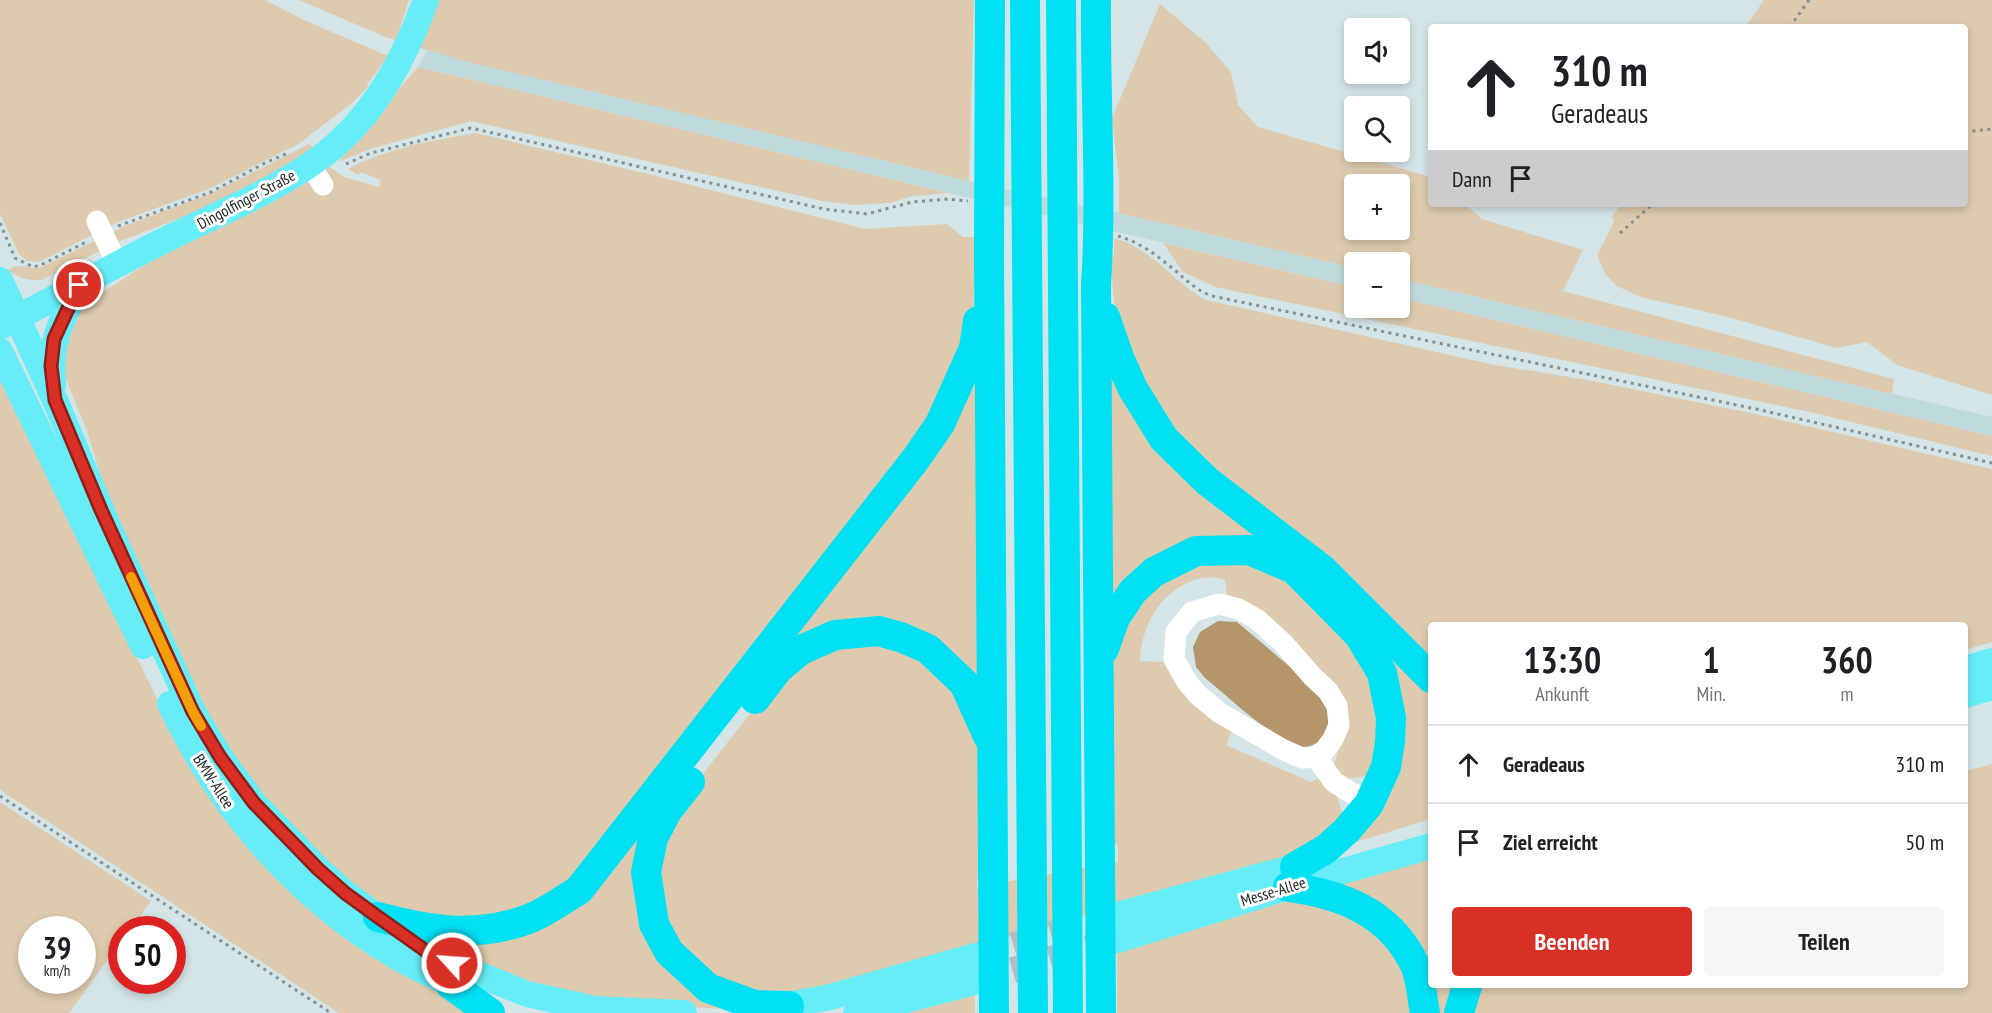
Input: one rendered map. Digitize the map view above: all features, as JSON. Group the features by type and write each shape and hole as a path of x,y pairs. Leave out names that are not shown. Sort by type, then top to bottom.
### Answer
{"highway":[{"path":"990,0 989,172 981,207 989,259 994,1013"},
{"path":"1025,0 1033,1013"},
{"path":"1061,0 1068,1012"},
{"path":"1096,0 1095,70 1099,196 1111,237 1096,285 1101,1009"},
{"path":"378,917 421,928 459,932 484,931 532,918 579,890 908,470 940,424 974,348 989,259"},
{"path":"1096,285 1120,360 1133,389 1164,440 1207,481 1323,570 1428,675"},
{"path":"1099,672 1106,642 1115,618 1133,591 1154,572 1196,551 1249,550 1294,569 1359,634 1382,673 1391,717 1386,767 1369,804 1347,830 1292,877 1310,890 1351,902 1388,926 1415,964 1425,1013"},
{"path":"789,1006 755,1005 708,988 669,952 654,924 646,872 654,838 667,811 778,669 801,650 835,635 879,631 903,638 928,649 963,682 993,747"},
{"path":"450,984 490,1013"},
{"path":"1459,1013 1466,988"}],"main road":[{"name":"Dingolfinger Straße","path":"9,322 117,264 249,200 313,163 356,124 385,87 406,48 424,5"},
{"name":"BMW-Allee","path":"0,280 9,322 55,400 103,516 188,702 220,757 254,803 318,869 345,893 433,956 527,994 595,1009 684,1013"},
{"path":"55,400 51,366 54,339 79,285"},
{"name":"BMW-Allee","path":"0,351 111,576 180,726 237,816 298,883 338,917 388,951 450,984 538,1013"},
{"path":"1968,668 1992,661"},
{"path":"1968,693 1992,687"},
{"name":"Messe-Allee","path":"1117,928 1292,877 1428,829"},
{"name":"Messe-Allee","path":"1292,877 1428,847"},
{"path":"741,1013 830,997 975,956"},
{"path":"856,1013 975,982"}],"lane":[{"path":"100,227 117,264"},
{"path":"1219,604 1239,609 1258,620 1328,691 1337,706 1339,725 1334,739 1316,757 1302,758 1282,749 1220,712 1198,695 1174,660 1176,632 1192,612 1219,604"},
{"path":"1316,757 1334,782 1369,804"}],"path":[{"path":"1792,24 1809,0"},
{"path":"0,224 15,258 33,267 41,265 100,227 120,225 211,192 265,163 313,163 337,168 371,153 471,128 824,209 867,214 912,202 948,199 981,207"},
{"path":"1968,132 1992,129"},
{"path":"1620,233 1650,207"},
{"path":"1111,237 1144,248 1168,264 1198,291 1212,296 1756,409 1992,463"},
{"path":"0,796 331,1013"}],"shaded area":[{"path":"0,0 265,0 304,20 388,56 367,85 368,87 352,103 300,143 209,189 118,222 39,262 27,261 19,254 0,214"},
{"path":"299,0 409,0 396,40"},
{"path":"437,0 974,0 969,181 468,62 417,47"},
{"path":"1764,0 1992,0 1992,395 1897,365 1867,342 1837,348 1724,316 1640,297 1617,286 1605,274 1597,255 1614,222 1612,216 1619,207 1968,207 1968,24 1747,24"},
{"path":"1160,4 1205,42 1231,72 1238,105 1258,127 1344,152 1344,162 1379,162 1428,176 1428,207 1468,207 1482,219 1583,250 1563,291 1894,379 1892,394 1410,281 1410,252 1344,252 1344,266 1119,213 1119,179 1112,118"},
{"path":"427,50 969,181 1119,213 1344,266 1344,285 949,193 418,67"},
{"path":"418,67 949,193 913,196 890,203 855,205 822,201 471,121 370,149 341,161 340,156"},
{"path":"476,133 865,229 947,224 963,237 977,237 973,308 948,393 576,885 489,924 382,906 320,859 235,763 189,683 101,477 87,431 61,367 75,314 83,306 150,261 328,166 344,177 379,187 381,180 360,172 358,175 348,169 394,150"},
{"path":"309,144 313,148 283,169 199,211 115,243 111,233 122,227 212,193"},
{"path":"1114,238 1128,243 1152,258 1194,293 1206,300 1490,364 1593,381 1755,414 1992,469 1992,642 1968,649 1968,622 1428,622 1428,667 1211,472 1155,408 1118,322 1113,293 1111,259 1114,257"},
{"path":"98,239 102,250 41,280 24,278 8,270 17,266 42,267"},
{"path":"1163,243 1344,285 1344,314 1215,287 1183,272"},
{"path":"1410,281 1992,417 1992,436 1410,300"},
{"path":"1410,300 1992,436 1992,456 1814,413 1362,318 1410,318"},
{"path":"1108,344 1123,382 1428,687 1428,820 1340,847 1381,796 1373,641 1234,543 1113,610"},
{"path":"978,347 984,708 898,629 764,675 662,806 639,886 729,1009 639,1006 539,988 412,933 584,893"},
{"path":"0,380 177,739 388,964 474,1013 339,1013 0,790"},
{"path":"1221,555 1301,583 1380,686 1377,774 1343,780 1333,767 1345,731 1342,700 1228,601 1225,580 1210,577 1195,580 1185,584 1166,598 1147,626 1140,661 1165,662 1234,726 1226,745 1311,782 1323,776 1335,789 1345,823 1293,854 1269,862 818,992 771,998 688,965 653,888 675,810 776,680 793,663 862,637 943,669 978,739 980,879 977,881 977,887 1118,862 1118,845 1114,844 1112,669 1115,648 1142,593"},
{"path":"1218,621 1237,622 1315,688 1331,705 1327,735 1310,746 1294,745 1268,730 1205,678 1196,667 1193,647 1200,632"},
{"path":"1992,764 1992,1013 1467,1013 1474,988 1968,988 1968,770"},
{"path":"0,802 151,901 140,916 108,916 108,959 96,976 96,916 18,916 18,994 83,994 69,1013 0,1013"},
{"path":"1428,854 1428,983 1427,976 1329,888"},
{"path":"1308,900 1384,932 1420,1013 1117,1013 1117,949 1273,903"},
{"path":"1429,988 1459,988 1452,1013 1432,1013"},
{"path":"975,991 975,1013 901,1013"}],"tunnel":[{"path":"976,956 1117,915"},
{"path":"975,981 1117,940"}],"slow traffic":[{"path":"131,577 201,726"}],"route":[{"path":"79,285 54,339 51,366 55,400 101,510 193,712 220,757 254,803 318,869 345,893 433,956 452,963"}]}
